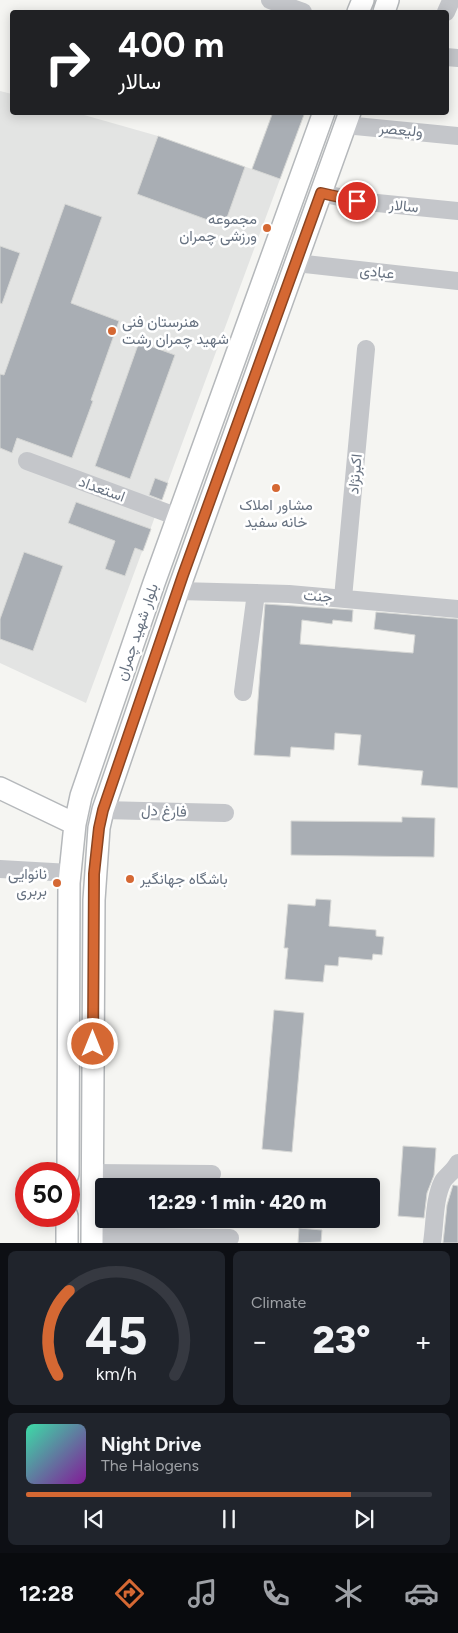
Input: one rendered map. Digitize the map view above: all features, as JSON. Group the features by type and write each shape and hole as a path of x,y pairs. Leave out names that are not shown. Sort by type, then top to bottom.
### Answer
{"main road":[{"name":"بلوار شهید چمران","path":"68,1162 70,873 75,824 81,796 154,583 323,115"},
{"path":"328,115 347,119"},
{"name":"بلوار شهید چمران","path":"92,1239 94,882 99,828 103,810 178,590 347,119"},
{"path":"180,510 206,512"},
{"path":"154,583 178,590"},
{"path":"0,788 75,824"},
{"path":"66,1243 67,1227"}],"street":[{"path":"270,0 298,10"},
{"name":"ولیعصر","path":"347,119 458,136"},
{"name":"سالار","path":"321,193 357,201 458,212"},
{"name":"عبادی","path":"296,263 458,280"},
{"name":"اکبرنژاد","path":"343,598 366,349"},
{"name":"استعداد","path":"27,461 180,510"},
{"name":"جنت","path":"178,590 289,594 458,609"},
{"path":"243,692 256,593"},
{"name":"فارغ دل","path":"103,810 226,813"},
{"path":"0,869 70,873"},
{"path":"432,1243 438,1195 444,1180 454,1171 458,1163"},
{"path":"92,1174 212,1174"},
{"path":"92,1239 230,1238"}],"shaded area":[{"name":"هنرستان فنی شهید چمران رشت","path":"0,91 10,94 10,115 84,115 158,136 280,179 86,703 0,663"}],"building":[{"path":"272,115 304,115 280,179 252,169"},
{"path":"158,136 245,167 224,226 137,194"},
{"path":"65,204 102,217 71,303 119,321 72,458 17,438 12,453 0,448 0,374 4,375"},
{"path":"0,246 20,253 2,304 0,303"},
{"path":"139,342 175,355 130,479 95,466"},
{"path":"155,478 168,483 162,500 149,495"},
{"path":"76,502 151,529 143,551 135,548 125,576 105,569 115,541 68,523"},
{"path":"24,552 63,566 33,651 0,639 0,619"},
{"path":"265,604 353,610 352,622 333,620 332,624 302,620 300,644 413,653 415,635 374,629 376,612 458,619 458,788 421,785 423,771 358,765 361,735 335,733 334,750 291,747 290,757 254,755"},
{"path":"402,817 435,818 434,857 291,855 291,821 402,822"},
{"path":"316,899 331,900 329,926 376,930 376,936 384,937 382,955 373,954 372,960 339,957 338,966 325,965 323,982 285,979 288,948 284,948 288,904 315,906"},
{"path":"274,1010 304,1013 292,1152 262,1149"},
{"path":"403,1146 436,1148 434,1175 427,1193 424,1218 398,1216"},
{"path":"453,1185 458,1186 458,1243 443,1243 447,1205"},
{"path":"299,1228 322,1230 321,1242 298,1243"}],"place":[{"name":"مجموعه ورزشی چمران","path":"267,228"},
{"name":"هنرستان فنی شهید چمران رشت","path":"112,331"},
{"name":"مشاور املاک خانه سفید","path":"276,488"},
{"name":"باشگاه جهانگیر","path":"130,879"},
{"name":"نانوایی بربری","path":"57,883"}],"route":[{"path":"93,1044 94,874 103,810 183,575 321,193 357,201"}]}
